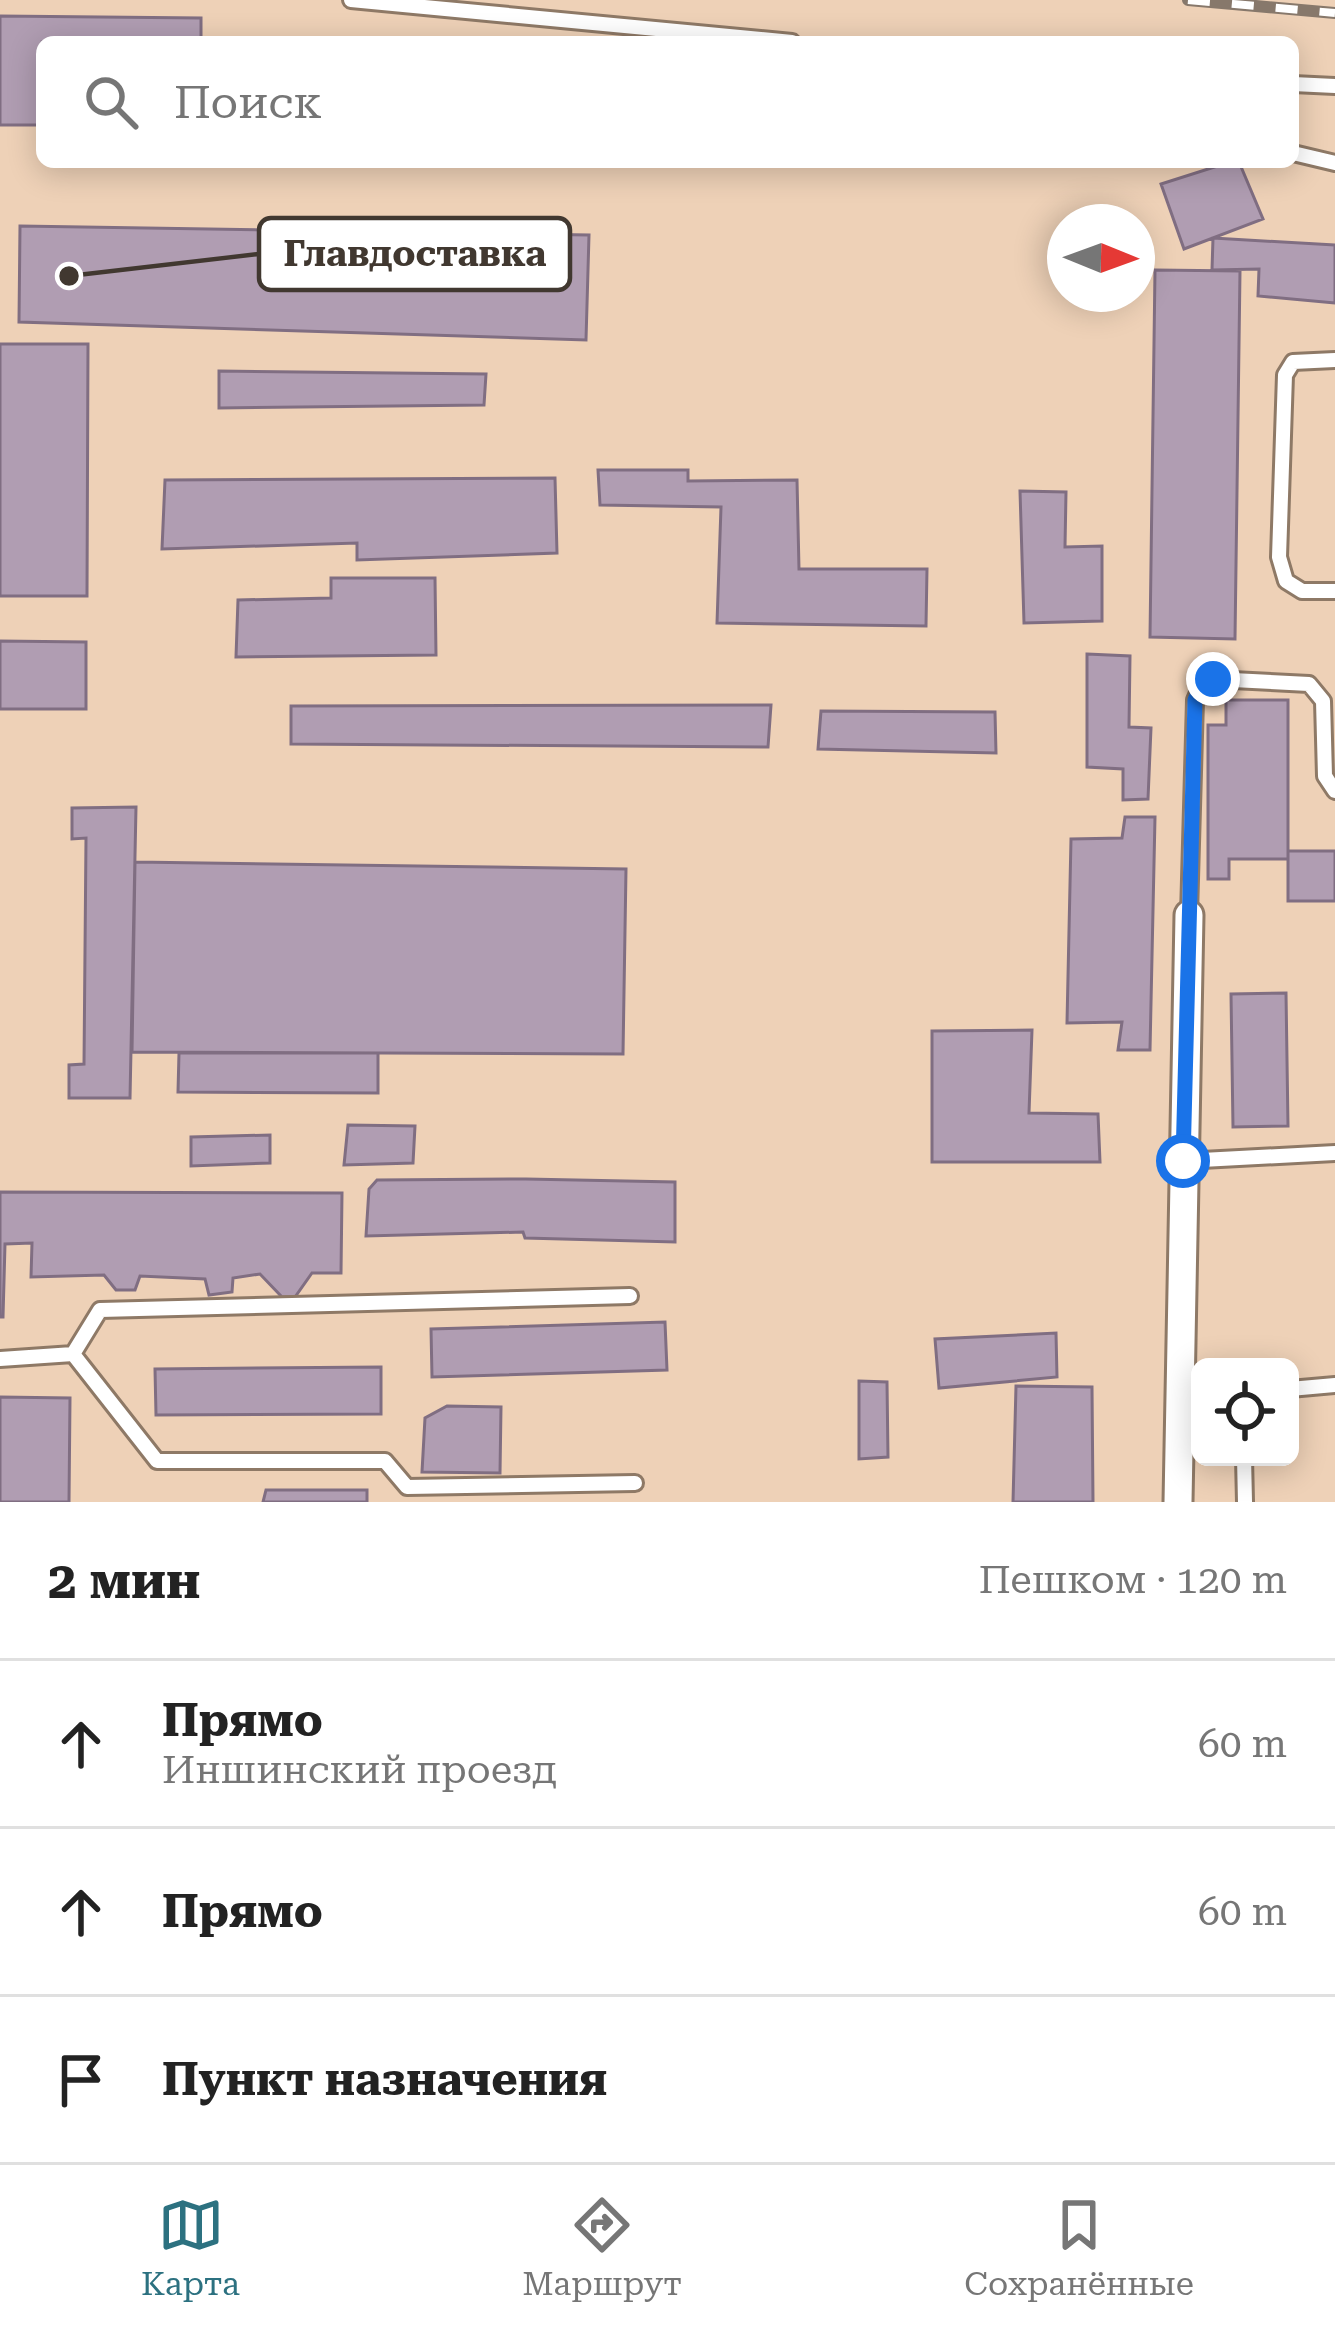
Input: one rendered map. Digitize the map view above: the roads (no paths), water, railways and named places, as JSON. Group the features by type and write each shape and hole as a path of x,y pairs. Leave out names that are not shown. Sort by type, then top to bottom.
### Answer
{"street":[{"path":"1178,1502 1190,1397 1183,1161 1189,915"}],"lane":[{"path":"351,0 729,36"},
{"path":"1299,84 1335,86"},
{"path":"1299,154 1335,163"},
{"path":"1335,360 1292,362 1285,375 1279,557 1286,580 1302,591 1335,591"},
{"path":"1189,915 1195,700 1202,684 1213,679 1309,684 1318,691 1323,701 1325,776 1335,790"},
{"path":"1183,1161 1335,1153"},
{"path":"73,1354 100,1310 630,1295"},
{"path":"0,1359 73,1354"},
{"path":"73,1354 157,1461 386,1461 407,1487 635,1483"},
{"path":"1299,1388 1335,1385"},
{"path":"1244,1466 1244,1502"}],"railway":[{"path":"1188,0 1335,13"}],"place":[{"name":"Главдоставка","path":"69,276"}]}
